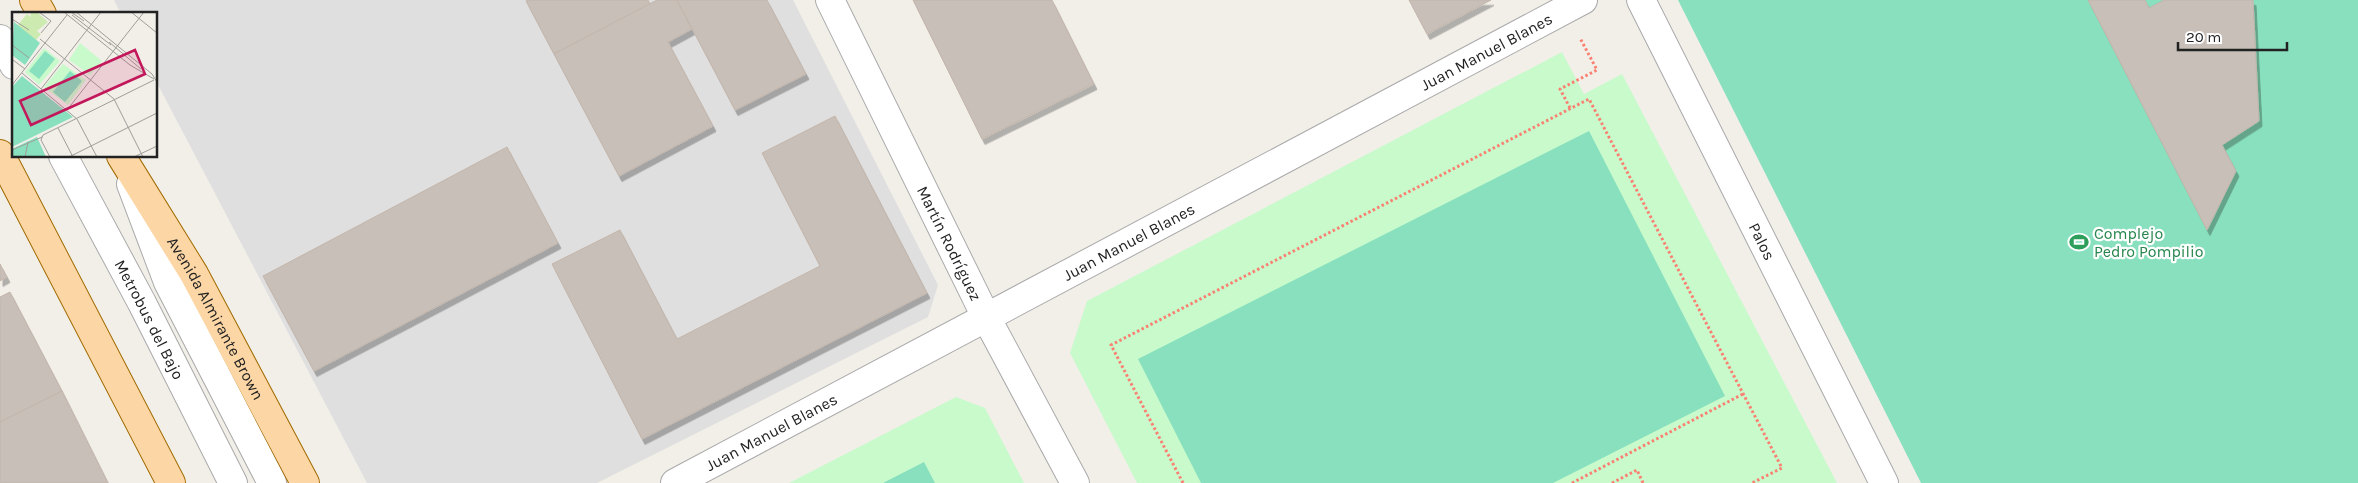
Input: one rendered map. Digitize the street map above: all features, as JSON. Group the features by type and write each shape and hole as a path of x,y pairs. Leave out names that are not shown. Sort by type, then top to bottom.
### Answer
{"main road":[{"path":"34,0 41,12"},
{"path":"0,154 171,483"},
{"name":"Avenida Almirante Brown","path":"121,158 194,274 305,483"}],"street":[{"name":"Martín Rodríguez","path":"830,0 986,317 1075,483"},
{"name":"Palos","path":"1642,0 1884,483"},
{"name":"Juan Manuel Blanes","path":"675,483 1574,5"},
{"path":"0,39 12,61"},
{"name":"Metrobus del Bajo","path":"64,158 142,303 233,483"},
{"name":"Metrobus del Bajo","path":"121,158 168,282 272,483"}],"path":[{"path":"1570,108 1560,89 1597,70 1574,5"},
{"path":"1182,483 1111,345 1589,98 1782,468 1752,483"},
{"path":"1572,483 1743,394"},
{"path":"1612,483 1637,470 1643,483"}],"shaded area":[{"path":"114,0 793,0 938,285 928,317 597,483 367,483 158,85 158,12 120,12"}],"green space":[{"name":"Complejo Pedro Pompilio","path":"1678,0 2358,0 2358,483 1921,483"},
{"path":"1562,52 1584,94 1622,74 1837,483 1137,483 1070,353 1087,301"},
{"path":"1589,131 1725,396 1553,483 1201,483 1138,359"},
{"path":"956,397 985,408 1024,483 789,483"},
{"path":"924,462 935,483 883,483"}],"building":[{"path":"648,0 650,4 554,54 526,1"},
{"path":"657,0 677,0 692,29 668,42 713,126 619,176 554,54"},
{"path":"677,0 767,0 806,74 735,110"},
{"path":"913,0 1052,0 1094,84 982,139"},
{"path":"1409,0 1491,0 1427,34"},
{"path":"2088,0 2145,0 2149,8 2164,0 2253,0 2259,121 2222,145 2236,171 2207,230"},
{"path":"835,116 927,293 642,439 552,264 620,230 677,339 820,266 762,153"},
{"path":"507,147 558,243 314,371 263,276"},
{"path":"0,264 7,277 0,281"},
{"path":"10,292 62,391 0,422 0,297"},
{"path":"62,391 108,483 0,483 0,422"}],"place":[{"name":"Complejo Pedro Pompilio","path":"2079,242"}]}
